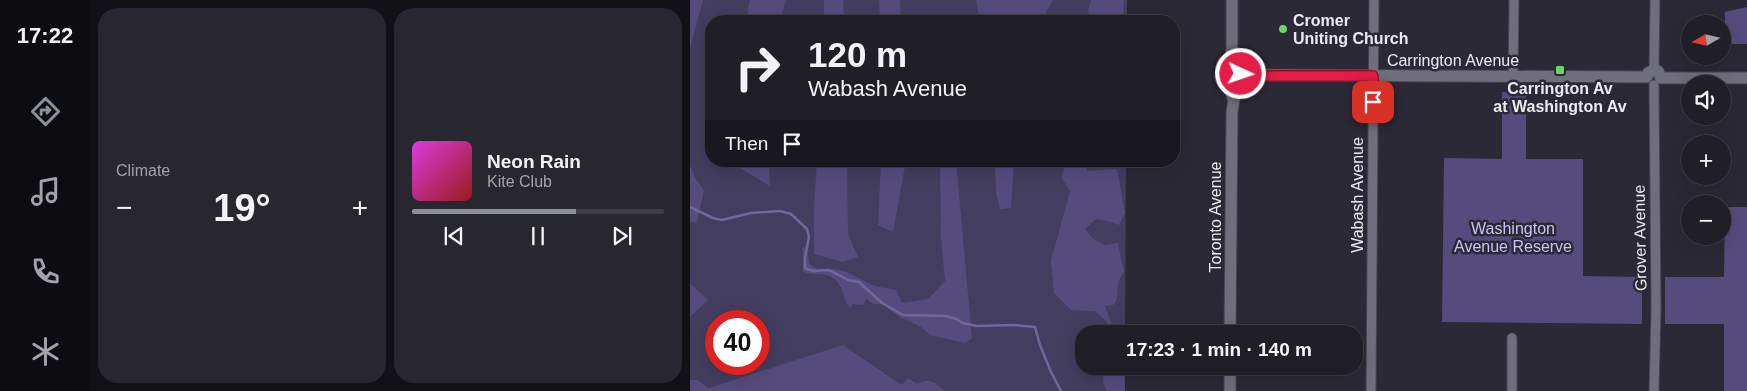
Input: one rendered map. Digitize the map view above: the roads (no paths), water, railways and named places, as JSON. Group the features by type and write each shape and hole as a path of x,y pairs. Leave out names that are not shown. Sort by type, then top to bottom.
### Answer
{"street":[{"name":"Toronto Avenue","path":"1230,325 1231,131 1235,76 1232,48 1232,0"},
{"name":"Wabash Avenue","path":"1371,391 1374,0"},
{"path":"1513,76 1514,0"},
{"name":"Grover Avenue","path":"1654,391 1656,309 1654,78 1656,0"},
{"name":"Carrington Avenue","path":"1235,76 1256,79 1259,76 1747,78"},
{"path":"1512,338 1512,391"},
{"path":"1230,375 1230,391"}],"waterway":[{"path":"690,207 713,218 722,220 751,213 780,211 791,214 807,229 809,237 805,268 813,271 829,270 848,280 859,282 882,303 903,315 946,316 977,326 1014,325 1035,327 1040,345 1061,391"}],"place":[{"name":"Cromer Uniting Church","path":"1283,29"},
{"name":"Carrington Av at Washington Av","path":"1560,70"}],"park label":[{"name":"Washington Avenue Reserve","path":"1513,237"}]}
